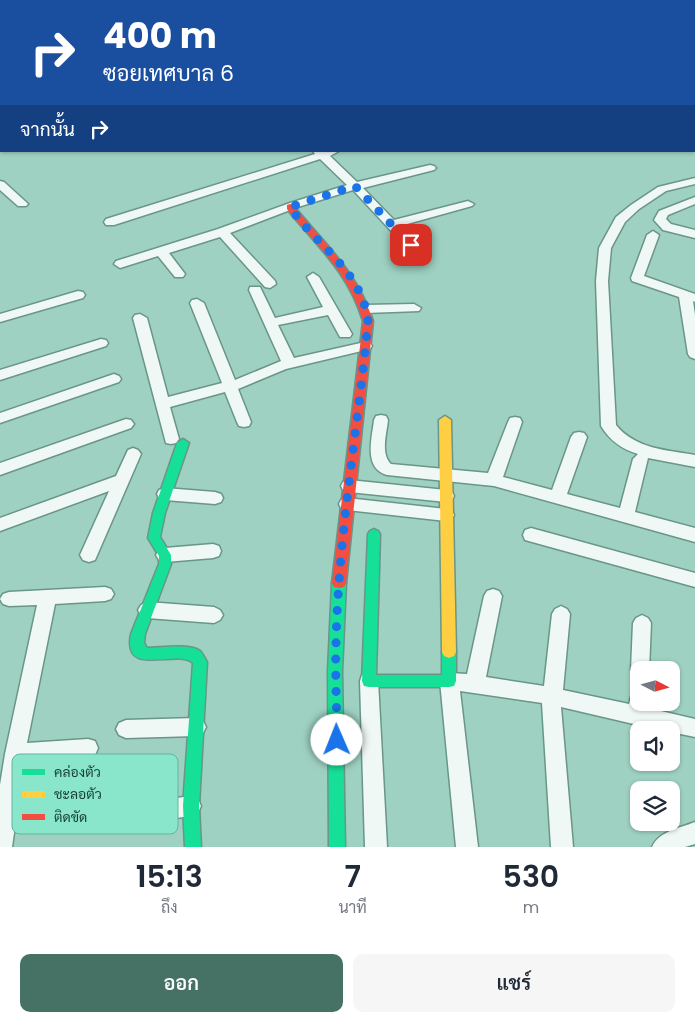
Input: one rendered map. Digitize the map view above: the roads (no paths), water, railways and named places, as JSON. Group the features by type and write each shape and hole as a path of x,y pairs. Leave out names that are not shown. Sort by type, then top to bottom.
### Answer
{"street":[{"path":"110,222 320,153 355,186 411,245"},
{"path":"120,264 222,232 355,186 430,168"},
{"path":"695,181 662,189 620,220 605,248 602,281 609,426 614,436 641,450 695,461"},
{"path":"0,184 22,204"},
{"path":"695,200 663,213 660,220 667,227 695,234"},
{"path":"390,225 468,204"},
{"path":"290,207 342,264 360,291 368,321 347,504 336,645 337,847"},
{"path":"222,232 270,284"},
{"path":"654,235 637,278 690,296"},
{"path":"161,251 178,274"},
{"path":"313,277 345,334"},
{"path":"695,284 690,296 695,354"},
{"path":"255,290 289,363"},
{"path":"0,318 78,295"},
{"path":"197,303 244,422"},
{"path":"366,309 414,308"},
{"path":"270,323 331,310"},
{"path":"140,318 162,404 177,441 166,494 159,513 154,538 165,555 165,564 138,634 136,644 138,650 144,654 184,653 196,656 200,662 191,806 193,847"},
{"path":"0,375 101,343"},
{"path":"162,404 229,387 289,363 365,346"},
{"path":"0,418 114,379"},
{"path":"381,420 378,459 382,466 387,469 494,480 695,535"},
{"path":"445,420 449,681 467,847"},
{"path":"494,480 515,422"},
{"path":"0,469 126,424"},
{"path":"558,498 579,437"},
{"path":"89,555 133,454"},
{"path":"626,516 641,459"},
{"path":"0,525 121,480"},
{"path":"349,486 446,496"},
{"path":"166,494 215,498"},
{"path":"347,504 446,515"},
{"path":"374,534 369,681 376,847"},
{"path":"531,535 695,580"},
{"path":"165,555 213,551"},
{"path":"9,599 105,594"},
{"path":"475,683 493,596"},
{"path":"48,597 15,754 88,748"},
{"path":"147,610 214,615"},
{"path":"561,614 551,711 562,847"},
{"path":"640,661 642,624"},
{"path":"369,681 449,681 475,683 552,697 630,707"},
{"path":"647,711 695,728"},
{"path":"126,729 196,726"},
{"path":"0,847 12,773"},
{"path":"178,808 191,806"},
{"path":"663,847 672,841 695,833"}]}
